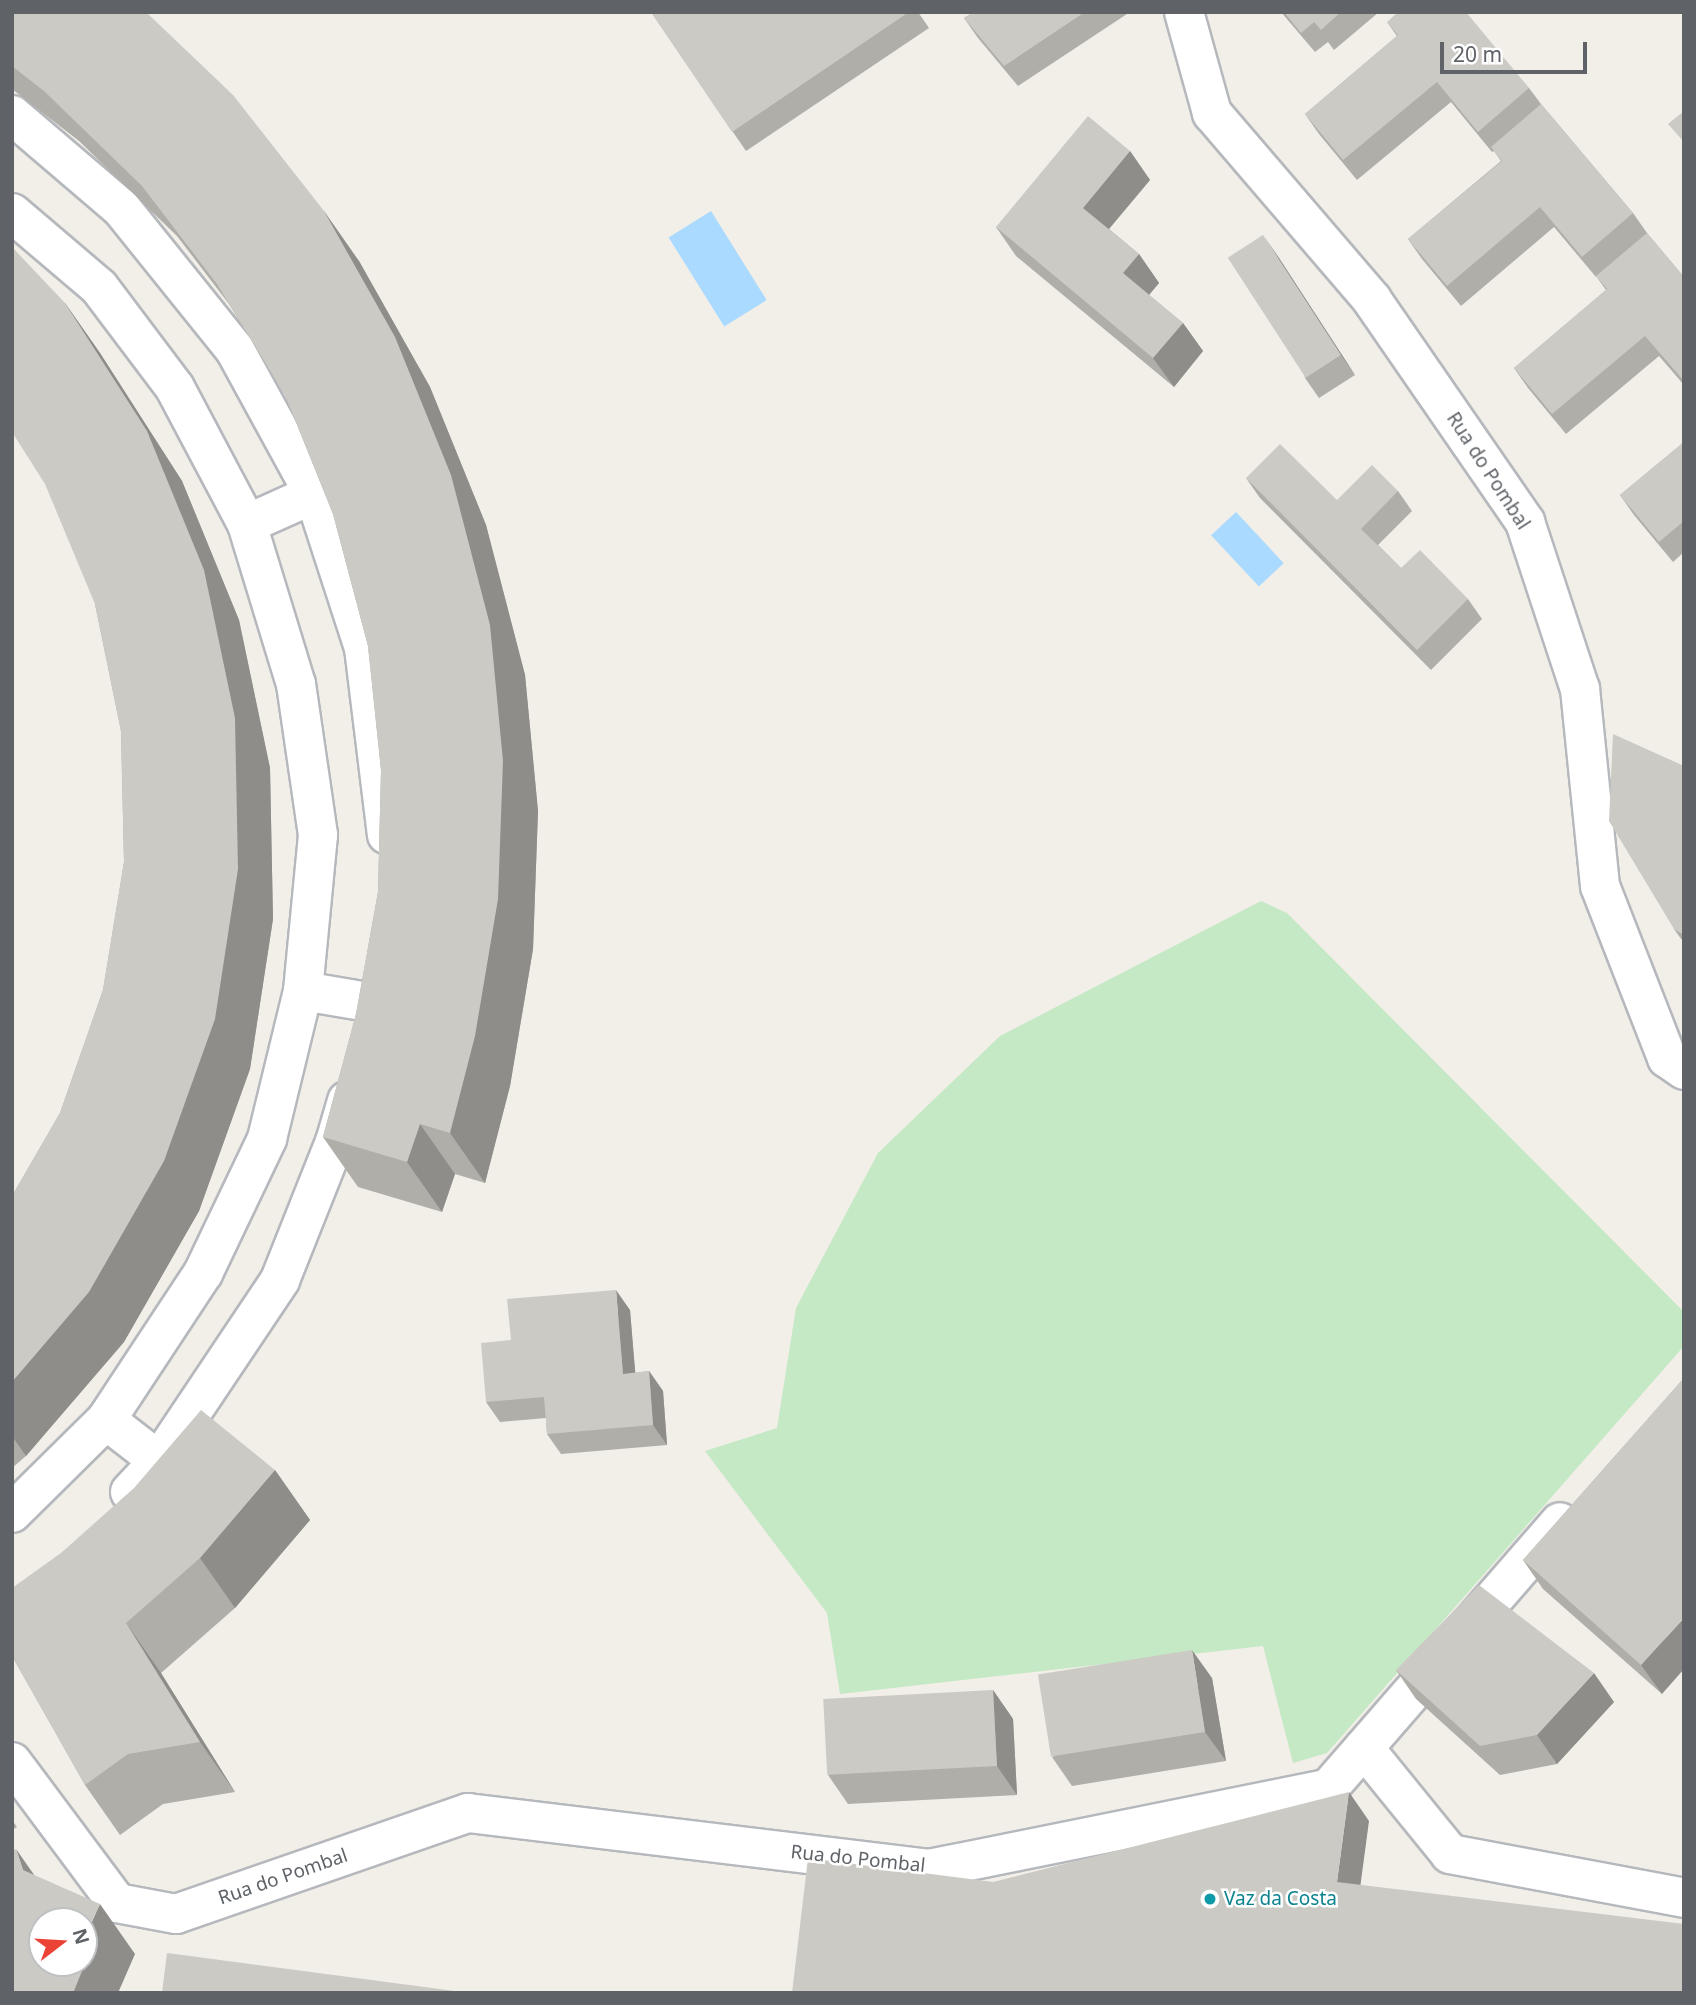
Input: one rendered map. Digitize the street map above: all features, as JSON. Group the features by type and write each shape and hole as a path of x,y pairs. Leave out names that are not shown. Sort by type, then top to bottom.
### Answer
{"street":[{"name":"Rua do Pombal","path":"1184,12 1212,113 1371,300 1525,522 1580,690 1600,886 1667,1058 1684,1070"},
{"path":"13,118 121,208 235,349 314,494 364,648 387,841 385,868"},
{"path":"12,213 99,287 175,388 247,524 296,684 318,835 303,991 267,1139 203,1273 106,1420 12,1513"},
{"path":"247,524 314,494"},
{"path":"108,1516 159,1461 280,1280 335,1142 374,1003 377,962"},
{"path":"303,991 374,1003"},
{"path":"106,1420 159,1461"},
{"name":"Rua do Pombal","path":"12,1762 117,1903 176,1914 468,1813 929,1869 1329,1788 1583,1495"},
{"path":"1364,1748 1450,1854 1684,1898"}],"green space":[{"path":"1261,901 1287,913 1684,1312 1684,1346 1327,1753 1293,1763 1263,1646 840,1694 827,1613 705,1451 777,1428 796,1308 878,1153 1000,1036"}],"water":[{"path":"711,211 767,300 724,327 669,237"},
{"path":"1236,512 1284,563 1259,586 1211,535"}],"building":[{"path":"12,12 146,12 233,95 324,211 395,337 451,475 490,625 503,761 498,899 475,1036 450,1133 420,1124 407,1162 323,1137 356,1014 378,892 381,770 368,646 333,514 285,395 217,284 142,186 44,91 12,66"},
{"path":"651,12 909,12 732,132"},
{"path":"974,12 1085,12 1004,66 964,18"},
{"path":"1284,12 1341,12 1321,30 1314,22 1301,33"},
{"path":"1398,12 1466,12 1529,88 1478,132 1437,82 1343,160 1305,114 1398,35 1387,22"},
{"path":"1541,104 1633,213 1582,257 1540,207 1447,286 1408,239 1502,161 1491,147"},
{"path":"1684,111 1684,142 1668,124"},
{"path":"1088,116 1130,151 1083,208 1139,254 1123,273 1183,323 1153,358 996,227"},
{"path":"1647,233 1684,277 1684,381 1645,336 1552,414 1514,368 1607,289 1596,276"},
{"path":"1263,235 1341,355 1306,378 1228,258"},
{"path":"12,247 65,303 147,431 204,570 235,718 238,869 215,1019 164,1161 89,1292 12,1382 12,1196 60,1113 103,990 124,862 121,731 95,604 45,484 12,432"},
{"path":"1684,442 1684,521 1659,542 1620,495"},
{"path":"1280,444 1337,500 1372,465 1398,491 1361,529 1401,568 1420,550 1468,599 1417,650 1246,478"},
{"path":"1613,734 1684,766 1684,935 1674,929 1609,821"},
{"path":"616,1290 623,1374 649,1371 653,1425 547,1434 544,1397 486,1402 481,1343 511,1340 507,1299"},
{"path":"1684,1378 1684,1618 1641,1665 1523,1560"},
{"path":"201,1410 275,1470 200,1558 126,1623 200,1742 128,1754 85,1785 12,1656 12,1588 61,1553 134,1488"},
{"path":"1479,1585 1594,1673 1537,1735 1480,1746 1396,1670"},
{"path":"1192,1650 1205,1732 1051,1756 1038,1674"},
{"path":"993,1690 997,1766 827,1775 823,1699"},
{"name":"Vaz da Costa","path":"1349,1792 1337,1882 1684,1924 1684,1993 792,1993 808,1858 993,1882"},
{"path":"16,1849 23,1870 100,1904 98,1908 28,1907 28,1977 80,1977 73,1993 12,1993 12,1851"},
{"path":"167,1953 470,1993 162,1993"}],"place":[{"name":"Vaz da Costa","path":"1210,1899"}]}
